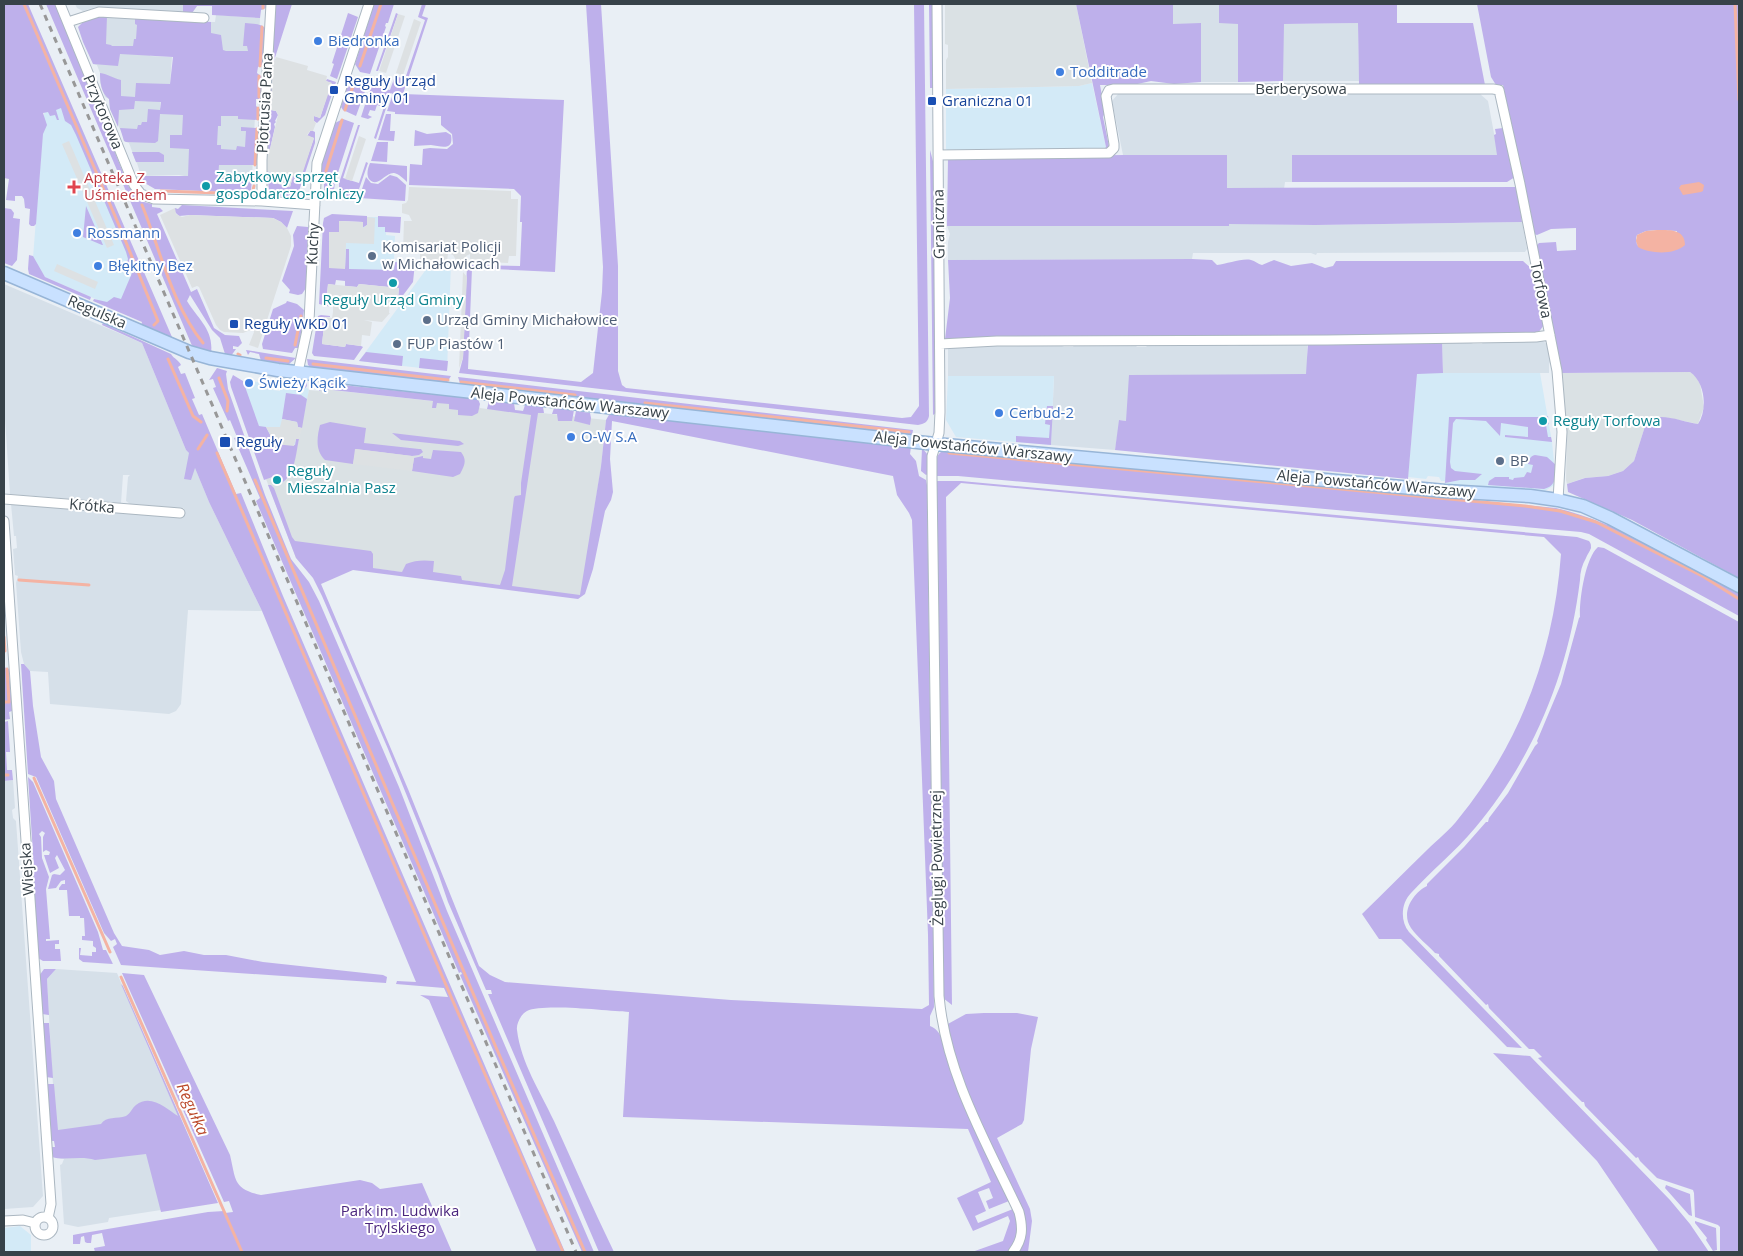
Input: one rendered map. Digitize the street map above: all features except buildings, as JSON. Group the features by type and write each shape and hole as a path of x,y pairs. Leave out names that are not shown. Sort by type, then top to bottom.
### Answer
{"street":[{"name":"Przytorowa","path":"60,4 134,185 140,193 146,197 156,199 262,201 315,205"},
{"name":"Piotrusia Pana","path":"262,201 262,160 271,4"},
{"name":"Kuchy","path":"298,372 308,321 318,158 369,4"},
{"name":"Graniczna","path":"935,444 939,433 940,421 937,4"},
{"path":"68,22 99,12 204,18"},
{"name":"Berberysowa","path":"938,155 1108,153 1114,148 1106,96 1109,90 1493,88"},
{"name":"Torfowa","path":"1493,88 1501,91 1557,371 1562,432 1558,500"},
{"name":"Regulska","path":"4,273 189,352"},
{"path":"940,344 998,341 1446,338 1536,337 1550,335"},
{"name":"Aleja Powstańców Warszawy","path":"189,352 220,360 298,372 935,444 1558,500 1583,506 1610,518 1739,586"},
{"name":"Żeglugi Powietrznej","path":"935,444 932,460 932,478 938,996 945,1036 962,1089 1019,1212 1022,1234 1013,1252"},
{"name":"Krótka","path":"4,499 180,513"},
{"name":"Wiejska","path":"4,521 51,1204 48,1218"},
{"path":"40,1217 48,1218 53,1226 52,1230 48,1235 43,1236 38,1233 35,1223 40,1217"},
{"path":"4,1221 23,1220 35,1223"}],"shaded area":[{"path":"75,4 212,4 212,6 197,6 192,13 96,7 83,11 77,8"},
{"path":"945,4 1076,4 1092,83 1079,86 946,89 948,45 945,44"},
{"path":"1173,4 1219,4 1219,23 1238,23 1238,82 1201,82 1201,24 1173,24"},
{"path":"398,14 405,16 386,73 379,71"},
{"path":"98,15 152,18 150,56 172,57 170,84 162,85 160,108 255,115 252,179 179,175 141,176 129,143 124,141 110,109 109,99 105,97 97,65 93,64"},
{"path":"216,15 260,18 258,63 209,60 211,22 215,22"},
{"path":"414,19 421,22 403,75 396,73"},
{"path":"1358,23 1359,81 1283,81 1283,24"},
{"path":"276,57 308,66 307,70 327,76 326,81 332,83 320,118 314,116 316,123 313,131 310,131 307,135 314,138 301,178 293,176 290,187 275,183 277,175 267,171 266,148 270,149 278,115 276,111 271,110 273,64"},
{"path":"1092,83 1106,147 1104,149 948,151 946,149 946,89 1079,86"},
{"path":"1479,93 1488,101 1498,155 1292,155 1292,182 1285,182 1284,189 1227,188 1227,155 1123,155 1112,101 1118,94"},
{"path":"45,103 64,105 157,321 100,301 45,277 33,258"},
{"path":"359,136 366,139 352,181 345,179"},
{"path":"69,141 114,245 107,248 62,144"},
{"path":"1699,182 1704,185 1701,192 1683,195 1679,188 1681,185"},
{"path":"409,187 511,191 511,199 518,199 516,256 509,256 508,263 470,261 470,254 464,260 456,260 453,255 448,253 447,261 420,260 420,252 403,251 404,221 412,221 409,215 402,213 402,204 408,200"},
{"path":"175,208 176,214 182,217 190,215 273,218 287,228 291,236 291,246 258,348 249,345 254,332 253,329 243,333 220,330 199,287 192,288 160,215"},
{"path":"366,217 387,217 386,235 395,236 394,261 401,262 400,277 321,274"},
{"path":"367,217 375,218 374,244 346,243 345,269 329,268 329,232 339,232 339,221 363,222 363,228 367,225"},
{"path":"1522,222 1527,249 1525,252 1317,253 1316,255 1311,253 1193,253 1192,259 948,260 950,234 947,226 1229,226 1229,224 1315,225"},
{"path":"1657,230 1680,233 1685,245 1669,252 1649,251 1638,247 1637,235 1646,231"},
{"path":"57,264 98,282 95,289 54,271"},
{"path":"430,264 451,264 447,371 359,361"},
{"path":"463,272 467,277 463,358 459,368"},
{"path":"4,284 142,343 209,502 262,611 188,610 181,704 176,711 169,714 50,704 48,672 30,671 24,664 21,652 16,583 18,576 15,575 13,549 17,548 11,504 181,517 184,508 130,504 126,501 128,477 130,475 123,475 121,503 10,494 4,404"},
{"path":"328,284 357,287 359,284 399,288 398,299 390,299 390,313 382,322 364,320 372,322 370,336 362,335 361,346 346,344 345,347 322,344 325,317 332,318 333,312 333,306 326,305"},
{"path":"1543,341 1548,345 1549,373 1443,373 1442,342 1482,344 1483,342"},
{"path":"1149,344 1225,344 1237,346 1240,344 1307,344 1307,374 1126,421 1120,420 1115,450 1051,445 1054,376 948,376 948,346 1060,345 1073,347 1074,345 1135,345 1137,347 1146,347"},
{"path":"1690,372 1696,376 1700,384 1704,407 1698,424 1653,417 1647,420 1634,461 1623,471 1608,476 1584,478 1567,484 1567,428 1561,373"},
{"path":"1417,373 1540,373 1552,442 1556,481 1554,485 1545,491 1444,485 1445,481 1441,481 1439,477 1428,476 1426,479 1408,477"},
{"name":"Cerbud-2","path":"948,376 1054,376 1051,445 956,437 946,420"},
{"path":"243,381 246,384 249,381 270,383 274,385 273,390 280,391 281,383 306,387 309,390 303,423 281,483 245,390"},
{"path":"322,389 478,406 487,409 488,407 606,420 601,466 581,596 296,558 266,479 278,474 282,483 288,478 294,462 309,390 319,391"},
{"path":"282,419 297,422 298,427 302,428 299,439 296,439 294,446 275,444 266,427 280,427"},
{"path":"355,449 412,456 414,458 412,471 353,464"},
{"path":"13,780 15,808 12,810 13,818 16,821 43,1196 33,1207 4,1209 4,781"},
{"path":"56,969 117,973 179,1117 161,1210 109,1218 108,1222 78,1227 64,1224 60,1165 64,1159 59,1158 47,979"},
{"path":"20,1226 31,1235 31,1252 4,1252 4,1228"}],"green space":[{"path":"4,4 28,4 172,337 175,339 141,326 142,322 93,301 94,299 107,302 114,297 121,299 132,273 125,270 128,259 126,252 76,135 71,125 65,121 61,108 56,110 59,120 57,120 55,115 50,116 48,112 43,113 47,125 43,134 36,224 31,226 29,224 30,209 25,208 22,196 15,196 15,201 6,200 9,179 4,178"},
{"path":"46,4 55,4 129,187 140,201 152,204 152,207 160,208 163,211 157,214 191,292 197,289 214,328 225,335 239,336 242,343 238,347 233,346 233,349 236,349 231,356 225,354 220,338 212,330 190,295 187,301 208,331 211,353 193,348"},
{"path":"183,4 267,4 266,8 261,10 260,18 212,15 212,6 197,6 192,13 183,13"},
{"path":"275,4 292,4 273,64 271,110 276,111 278,115 274,124 270,149 267,149 266,148"},
{"path":"374,4 394,4 370,74 360,72 355,64"},
{"path":"422,4 426,4 422,16 428,18 403,94 564,100 555,272 472,268 468,369 581,382 593,373 603,267 586,4 601,4 618,266 618,371 622,385 626,388 902,418 911,417 919,406 914,4 924,4 929,416 927,421 918,425 459,373 463,358 467,267 469,265 520,266 521,196 514,189 409,185 410,164 422,165 423,149 447,149 453,144 452,134 441,125 441,116 395,114 395,112 387,111 393,94 391,93 376,139 374,138 384,107 377,105 375,111 370,110 368,115 372,117 368,119 361,117 371,86 390,90 395,76 405,79 425,20 418,17"},
{"path":"929,4 933,4 934,88 930,88"},
{"path":"1076,4 1173,4 1173,24 1201,23 1201,82 1174,84 1151,81 1133,85 1100,85 1105,112 1103,117 1108,149 1104,149 1106,147"},
{"path":"1219,4 1397,4 1397,23 1473,23 1485,85 1359,84 1358,23 1284,24 1283,81 1238,82 1238,24 1219,23"},
{"path":"1477,4 1739,4 1739,578 1632,520 1568,492 1567,484 1585,478 1608,476 1623,471 1634,461 1647,420 1666,417 1698,424 1704,404 1702,389 1695,376 1690,372 1561,373 1536,246 1539,243 1556,242 1557,251 1576,250 1576,228 1551,229 1537,235 1534,234 1503,85 1496,85 1491,77","holes":["1646,231 1677,231 1674,250 1659,252 1637,245 1637,235"]},
{"path":"348,13 358,17 337,79 330,76 334,64 332,63"},
{"path":"396,13 398,14 378,71 376,71"},
{"path":"98,15 107,16 106,44 112,46 133,46 134,39 136,39 137,25 135,24 135,17 211,22 211,33 221,35 223,50 226,51 248,51 247,46 243,46 245,23 259,25 266,29 264,64 258,67 257,73 263,78 262,96 256,99 256,106 261,110 261,118 258,120 238,119 238,116 221,116 221,126 218,126 217,145 221,145 221,149 236,150 237,146 245,147 246,131 241,131 241,127 259,130 258,165 219,165 218,178 252,179 249,193 155,189 143,182 140,176 188,176 189,149 170,148 170,135 182,135 183,115 160,114 158,141 155,143 124,141 120,128 137,129 138,125 141,125 142,122 147,122 148,109 160,110 161,102 135,101 134,109 119,110 118,127 110,109 109,99 101,87 100,73 121,80 121,96 135,97 136,83 170,84 173,57 120,54 118,66 93,64 78,27 86,19"},
{"path":"327,79 336,82 325,115 317,123 314,121 314,116 320,118 331,83 326,81"},
{"path":"351,83 367,86 356,116 343,110 341,107 347,85"},
{"path":"386,114 391,114 390,131 395,131 394,141 378,140"},
{"path":"343,119 354,123 330,198 324,191 324,182 320,182 322,163 335,123"},
{"path":"358,125 360,125 343,178 359,183 366,162 368,163 356,198 345,197 339,195 339,183"},
{"path":"1504,128 1515,177 1507,182 1292,182 1292,155 1497,155 1495,129"},
{"path":"311,130 315,132 315,143 296,200 276,197 269,191 267,171 277,175 275,183 290,187 293,176 300,178 314,138 307,136"},
{"path":"415,130 427,134 446,132 451,135 450,144 446,147 431,145 414,146"},
{"path":"377,142 388,142 387,162 371,161"},
{"path":"930,150 934,165 936,413 933,415"},
{"path":"132,152 159,152 164,155 164,162 136,162"},
{"path":"1227,155 1227,188 1517,187 1522,222 1315,225 1229,224 1229,226 947,226 948,158"},
{"path":"370,163 407,166 407,182 399,175 391,173 378,181 372,182 368,175"},
{"path":"390,175 397,177 406,185 405,201 359,198 366,177 371,183 378,184"},
{"path":"182,205 293,211 287,228 273,218 179,216 174,211 175,208 178,209"},
{"path":"86,206 103,245 83,237"},
{"path":"4,208 11,209 14,213 13,218 20,219 17,260 12,266 4,263"},
{"path":"332,214 367,216 367,225 362,228 363,222 340,221 345,269 346,249 349,249 349,269 394,270 395,262 415,263 413,282 401,298 398,298 399,288 397,288 397,281 390,281 389,287 359,284 357,287 345,286 345,281 336,280 335,285 328,284 326,304 331,305 331,307 319,304 323,223 324,218"},
{"path":"378,216 401,217 400,233 385,232 385,227 378,227"},
{"path":"297,226 308,227 306,288 302,294 298,295 289,293 290,290 282,281 294,246 293,235"},
{"path":"29,255 33,256 45,277 91,297 90,300 29,274"},
{"path":"948,260 1212,260 1217,265 1239,260 1252,260 1262,265 1274,260 1291,266 1312,263 1325,268 1333,266 1336,261 1523,261 1532,269 1544,325 1538,333 948,341 945,339 950,298"},
{"path":"287,301 297,304 304,310 299,348 295,348 292,353 263,349 262,344 273,309"},
{"path":"318,316 330,316 325,317 322,344 345,347 346,344 363,347 354,360 314,356 312,353"},
{"path":"103,323 171,354 181,365 178,367 181,374 185,373 195,398 192,399 199,415 202,414 236,494 241,493 283,596 565,1252 537,1252 429,1000 420,995 448,997 444,988 396,984 397,981 416,982 262,611 209,502 195,468 191,480 184,479 189,453 186,450 142,343 102,325"},
{"path":"1442,341 1443,373 1417,374 1408,479 1115,450 1119,420 1126,421 1129,375 1306,374 1308,342"},
{"path":"246,350 296,358 289,364 261,361 259,354 250,352 248,355"},
{"path":"366,352 403,356 402,366 359,361"},
{"path":"420,358 448,361 447,371 419,368"},
{"path":"307,359 451,376 446,384 312,368 308,365"},
{"path":"217,368 227,371 228,389 265,495 291,559 309,582 319,601 399,787 447,911 594,1252 582,1252 460,975 462,974 461,972 459,973 256,501 260,498 234,438 237,437 213,388 216,387 213,379 209,380"},
{"path":"233,375 243,381 259,426 266,427 275,444 295,445 296,439 299,439 292,470 286,480 281,483 278,475 264,480 231,387 230,382"},
{"path":"458,377 913,430 912,436 463,386"},
{"path":"306,379 307,386 302,391 285,389 283,387 284,381 297,382"},
{"path":"323,383 478,399 480,404 478,413 472,416 458,415 458,410 449,409 449,404 437,403 436,408 432,408 433,401 323,389 319,391"},
{"path":"286,393 301,395 307,399 302,428 298,427 297,422 282,419"},
{"path":"489,401 514,403 515,410 523,411 525,405 543,407 544,413 538,413 512,586 580,595 601,466 606,420 610,413 911,447 910,454 916,461 919,476 926,480 927,485 934,1007 930,1016 930,1026 942,1038 964,1103 1009,1201 989,1209 986,1201 993,1198 989,1188 978,1192 986,1211 975,1216 978,1223 1013,1209 1018,1232 1007,1252 972,1252 1003,1241 1010,1221 1008,1216 973,1231 957,1198 991,1182 968,1129 623,1117 629,1012 561,1008 527,1011 519,1019 517,1025 519,1042 532,1077 614,1252 599,1252 488,994 492,994 491,990 486,990 448,902 388,749 322,596 313,578 296,558 268,485 274,488 295,541 371,551 373,554 373,568 402,572 406,564 434,561 433,572 461,576 462,580 500,585 505,570 514,498 521,495 531,415 487,409","holes":["612,421 893,476 897,495 912,520 929,1005 922,1009 731,1000 505,982 490,975 479,966 408,789 321,584 353,570 578,599 585,594 593,569 605,511 613,492 610,459"]},
{"path":"1047,406 1053,406 1051,445 1016,442 1016,436 1049,438 1050,425 1045,424"},
{"path":"554,408 574,410 572,421 558,421 557,414 552,414"},
{"path":"576,411 590,413 590,425 574,421"},
{"path":"1548,416 1549,424 1546,425 1548,437 1551,437 1552,442 1505,437 1505,435 1528,437 1528,427 1501,423 1500,436 1486,421 1456,419 1453,423 1451,468 1455,471 1482,474 1475,480 1445,483 1449,417 1541,417 1542,423 1546,423 1545,417"},
{"path":"330,422 366,428 364,443 421,449 423,452 412,456 356,449 353,464 325,460 318,448 318,434 320,425"},
{"path":"392,433 460,441 464,444 458,446 401,440"},
{"path":"922,448 928,455 928,474 926,475 921,471"},
{"path":"433,450 461,452 465,463 460,474 453,477 412,471 414,458 423,456 423,458 431,459"},
{"path":"943,451 1556,508 1627,533 1739,593 1739,616 1589,534 1581,532 958,476 937,476 936,462 938,455"},
{"path":"1535,455 1547,457 1556,465 1553,483 1548,488 1488,485 1489,481 1495,477 1509,477 1509,479 1513,480 1514,478 1524,477 1527,472 1531,473 1533,465 1528,464 1531,457"},
{"path":"937,481 961,481 1577,537 1589,541 1591,548 1581,569 1575,614 1558,680 1546,712 1531,743 1515,773 1496,801 1467,837 1411,893 1405,902 1403,912 1404,923 1409,932 1522,1048 1507,1047 1401,939 1379,939 1362,914 1448,831 1481,789 1517,727 1531,694 1542,660 1557,590 1561,554 1544,537 961,483 946,497 952,1005 943,998"},
{"path":"1598,547 1604,548 1739,622 1739,1252 1720,1252 1720,1227 1695,1217 1693,1190 1657,1178 1585,1106 1584,1102 1538,1058 1542,1057 1534,1049 1529,1049 1439,954 1435,953 1419,938 1408,922 1408,909 1413,898 1427,886 1488,822 1538,743 1537,741 1561,684 1580,617 1586,570 1593,553"},
{"path":"21,664 24,664 30,671 41,757 54,781 56,799 114,933 122,946 149,950 160,955 184,951 204,955 226,955 263,962 383,975 387,977 386,983 121,965 113,947 117,944 115,939 111,941 104,933 36,777 28,774"},
{"path":"4,667 9,669 12,711 9,712 10,719 4,720 5,699"},
{"path":"8,721 10,752 6,752 7,770 12,770 13,780 4,781 4,722"},
{"path":"28,777 33,782 98,932 103,950 106,950 113,964 83,962 79,959 79,948 81,948 80,955 92,956 92,952 96,952 96,948 93,946 93,941 82,940 82,936 85,936 84,918 69,916 67,890 59,890 62,884 65,884 65,880 61,881 56,888 48,889 52,875 60,875 65,870 57,855 55,858 59,868 50,873 44,855 49,855 50,852 46,850 43,852 43,837 45,833 42,831 39,834 41,837 42,858 49,877 46,889 50,939 46,939 46,941 59,940 59,944 55,944 55,949 60,949 61,961 43,961 38,958 31,869 34,869"},
{"path":"44,969 56,969 47,979 49,1015 42,1014 39,976"},
{"name":"Park im. Ludwika Trylskiego","path":"122,973 144,975 230,1155 235,1177 240,1186 252,1193 261,1195 360,1180 372,1183 380,1189 422,1183 452,1252 95,1252 94,1248 105,1246 102,1233 92,1235 91,1243 85,1242 84,1236 81,1237 80,1244 73,1244 73,1235 208,1212 233,1212 229,1201 224,1202"},
{"path":"121,984 218,1203 161,1212 146,1154 95,1160 52,1157 51,1147 55,1147 54,1141 51,1141 48,1084 54,1084 58,1130 101,1124 109,1119 126,1116 136,1105 147,1101 158,1103 178,1116"},
{"path":"1017,1013 1038,1017 1031,1049 1024,1120 1022,1124 997,1138 1030,1209 1032,1221 1028,1252 1019,1252 1026,1233 1023,1212 970,1097 946,1025 966,1014"},
{"path":"49,1023 53,1078 46,1077 42,1025"},
{"path":"1493,1053 1530,1056 1670,1200 1690,1224 1709,1252 1659,1252 1597,1161"},
{"path":"1666,1185 1690,1194 1692,1216 1665,1188"},
{"path":"1695,1221 1716,1228 1717,1250 1713,1251 1706,1240 1707,1238"}],"waterway":[{"path":"24,4 158,321 154,325"},
{"path":"360,66 381,4"},
{"path":"1735,4 1739,100"},
{"path":"260,66 262,27"},
{"path":"259,76 259,97"},
{"path":"345,110 353,86"},
{"path":"258,108 258,119"},
{"path":"326,171 342,120"},
{"path":"255,165 257,129"},
{"path":"254,173 254,179"},
{"path":"253,190 254,186"},
{"path":"161,191 248,194"},
{"path":"142,205 175,294 192,328 203,343"},
{"path":"295,345 301,316"},
{"path":"266,358 288,361"},
{"path":"168,359 193,416 201,422"},
{"path":"313,364 448,380"},
{"path":"219,378 228,401 227,411"},
{"path":"461,382 575,395"},
{"path":"645,403 909,432"},
{"path":"198,449 207,435"},
{"path":"217,453 563,1252"},
{"path":"949,453 1525,506 1560,511 1596,522 1704,577 1739,599"},
{"path":"255,480 585,1252"},
{"path":"19,580 89,585"},
{"path":"4,637 5,651"},
{"path":"4,702 9,702 7,669"},
{"name":"Regułka","path":"34,778 110,952"},
{"name":"Regułka","path":"121,977 242,1252"}],"railway":[{"path":"40,4 576,1252"}],"place":[{"name":"Biedronka","path":"318,41"},
{"name":"Todditrade","path":"1060,72"},
{"name":"Reguły Urząd Gminy 01","path":"334,90"},
{"name":"Graniczna 01","path":"932,101"},
{"name":"Zabytkowy sprzęt gospodarczo-rolniczy","path":"206,186"},
{"name":"Apteka Z Uśmiechem","path":"74,187"},
{"name":"Rossmann","path":"77,233"},
{"name":"Komisariat Policji w Michałowicach","path":"372,256"},
{"name":"Błękitny Bez","path":"98,266"},
{"name":"Reguły Urząd Gminy","path":"393,283"},
{"name":"Urząd Gminy Michałowice","path":"427,320"},
{"name":"Reguły WKD 01","path":"234,324"},
{"name":"FUP Piastów 1","path":"397,344"},
{"name":"Świeży Kącik","path":"249,383"},
{"name":"Cerbud-2","path":"999,413"},
{"name":"Reguły Torfowa","path":"1543,421"},
{"name":"O-W S.A","path":"571,437"},
{"name":"Reguły","path":"225,442"},
{"name":"BP","path":"1500,461"},
{"name":"Reguły Mieszalnia Pasz","path":"277,480"}]}
